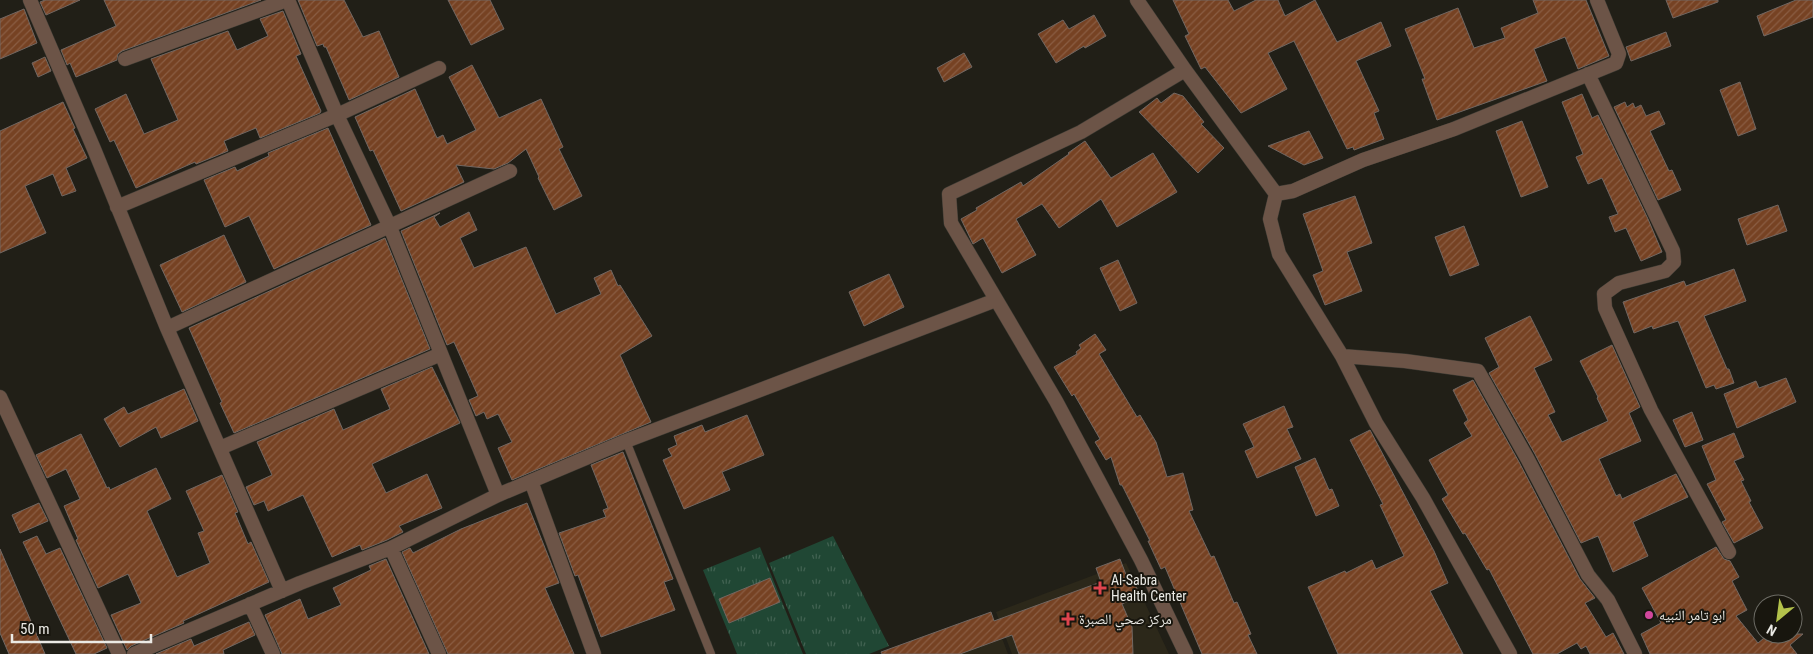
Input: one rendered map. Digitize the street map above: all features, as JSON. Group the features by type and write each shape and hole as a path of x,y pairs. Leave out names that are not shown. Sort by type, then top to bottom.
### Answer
{"street":[{"path":"30,0 94,148 167,328 282,591"},
{"path":"125,59 287,0 337,115 390,227 498,495"},
{"path":"1137,0 1185,70 1276,194 1270,219 1279,254 1342,356 1376,424 1423,498 1510,654"},
{"path":"1276,194 1292,192 1363,160 1454,129 1616,63 1619,54 1597,0"},
{"path":"117,207 337,115 439,68"},
{"path":"1185,70 1081,132 949,194 950,224 1056,402 1141,560 1186,654"},
{"path":"1588,74 1673,251 1674,262 1665,272 1619,283 1604,294 1605,308 1651,410 1729,552"},
{"path":"167,328 510,171"},
{"path":"142,653 250,604 391,548 498,495 626,441 996,300"},
{"path":"220,448 441,354"},
{"path":"1342,356 1478,372 1527,458 1588,575 1608,600 1635,654"},
{"path":"0,397 119,654"},
{"path":"531,481 594,654"},
{"path":"391,548 438,654"},
{"path":"250,604 273,654"}],"lane":[{"path":"626,441 712,654"}],"shaded area":[{"name":"Al-Sabra Health Center","path":"1126,563 1169,654 1012,654 996,612"},
{"path":"993,615 1008,654 890,654"}],"green space":[{"path":"833,536 889,646 869,654 806,654 769,563"},
{"path":"760,547 803,654 737,654 703,570"}],"building":[{"path":"45,0 80,0 46,15 40,2"},
{"path":"104,0 261,0 122,51 118,54 117,60 76,77 70,63 67,65 61,50 116,26"},
{"path":"298,0 344,0 363,37 379,31 399,77 349,100 326,47 323,44 317,46"},
{"path":"448,0 490,0 504,29 471,45"},
{"path":"1173,0 1228,0 1234,11 1256,0 1278,0 1285,16 1315,0 1337,42 1381,22 1391,46 1356,61 1379,111 1374,113 1384,139 1354,150 1353,147 1347,149 1294,41 1268,53 1287,89 1241,113 1205,67 1201,69 1185,36 1189,34"},
{"path":"1533,0 1586,0 1609,56 1578,69 1565,37 1534,49 1547,81 1437,120 1422,79 1425,79 1405,29 1458,8 1474,48 1505,38 1501,28 1538,13"},
{"path":"1666,0 1718,0 1718,2 1673,18"},
{"path":"1796,0 1813,0 1813,17 1764,36 1757,16"},
{"path":"24,9 37,43 0,59 0,19"},
{"path":"283,11 301,54 296,56 321,111 320,113 260,138 256,128 224,141 228,151 196,164 195,162 136,188 114,140 110,142 95,109 126,94 144,134 178,120 151,59 228,31 237,50 268,36 260,19"},
{"path":"1094,15 1106,36 1085,48 1084,46 1056,63 1038,34 1063,20 1069,29"},
{"path":"1666,32 1671,46 1631,61 1626,47"},
{"path":"964,53 972,67 944,82 937,68"},
{"path":"45,57 51,71 38,77 32,63"},
{"path":"472,65 499,118 541,99 563,147 559,149 582,196 554,210 526,149 508,163 494,169 456,165 464,182 401,211 373,150 370,151 355,117 415,89 437,138 443,135 447,144 476,130 449,77"},
{"path":"1740,82 1756,129 1738,136 1720,90"},
{"path":"1174,93 1183,96 1204,122 1201,124 1224,148 1198,173 1139,112 1157,98 1161,103"},
{"path":"1582,94 1592,118 1598,115 1662,252 1641,261 1626,228 1615,232 1609,217 1618,214 1602,178 1588,184 1576,157 1583,154 1562,102"},
{"path":"63,102 87,158 66,168 76,191 62,196 53,174 25,186 46,233 0,253 0,131"},
{"path":"1625,102 1627,107 1633,103 1635,108 1641,105 1646,116 1659,111 1665,124 1650,131 1669,171 1672,170 1681,190 1658,200 1614,107"},
{"path":"1522,121 1548,187 1521,197 1496,131"},
{"path":"328,128 371,225 274,269 249,216 225,227 204,180 235,167 237,171 269,156 268,153"},
{"path":"1309,131 1323,158 1304,165 1268,146"},
{"path":"1085,141 1111,178 1153,153 1177,192 1117,227 1101,199 1059,228 1042,204 1016,219 1036,255 1002,273 983,238 973,244 961,219 1021,182 1023,186"},
{"path":"1355,196 1372,243 1347,252 1362,291 1325,305 1313,275 1323,271 1303,214"},
{"path":"1778,205 1787,231 1747,245 1738,219"},
{"path":"469,212 477,230 460,238 474,268 526,247 556,314 601,294 594,278 611,270 618,286 620,285 652,336 620,355 651,422 512,480 498,448 512,442 498,414 487,419 484,412 476,416 469,400 478,396 454,342 447,345 401,231 440,213 434,217 440,227"},
{"path":"1464,226 1479,265 1450,276 1435,237"},
{"path":"224,235 246,282 182,312 160,265"},
{"path":"385,238 430,349 234,433 189,328"},
{"path":"1118,260 1137,303 1120,311 1100,268"},
{"path":"1734,269 1746,301 1704,316 1734,383 1716,389 1714,385 1706,388 1678,321 1653,329 1652,326 1634,333 1623,302 1684,281 1686,286"},
{"path":"889,274 904,307 864,326 849,292"},
{"path":"1530,316 1552,360 1534,368 1555,412 1548,415 1562,442 1608,421 1580,361 1612,345 1640,407 1629,413 1641,441 1599,459 1616,496 1620,494 1622,499 1676,474 1688,497 1633,522 1648,556 1613,572 1598,536 1581,543 1535,454 1489,373 1499,367 1485,338"},
{"path":"1095,334 1106,350 1099,354 1137,417 1140,415 1156,442 1167,477 1183,473 1193,510 1189,511 1211,557 1214,556 1234,603 1237,602 1251,634 1248,635 1257,654 1202,654 1165,567 1161,569 1148,541 1150,541 1122,485 1120,485 1111,457 1106,460 1095,442 1100,439 1074,394 1072,396 1054,367 1077,354 1076,352 1081,348 1079,345"},
{"path":"432,367 460,423 372,464 386,493 427,474 442,508 399,526 403,532 387,540 362,550 360,545 332,557 303,495 268,511 264,501 254,505 246,487 272,475 257,442 334,409 343,430 390,409 381,389"},
{"path":"1786,378 1796,402 1737,428 1724,394 1756,381 1759,388"},
{"path":"1473,380 1519,462 1580,579 1595,598 1585,603 1606,637 1613,633 1624,654 1590,654 1586,646 1581,649 1577,643 1557,654 1533,654 1489,569 1487,570 1442,499 1448,495 1429,460 1472,436 1464,423 1468,420 1453,390"},
{"path":"184,389 198,421 161,438 156,427 120,447 104,419 124,407 128,414"},
{"path":"1284,406 1293,427 1287,429 1301,459 1257,478 1245,451 1254,447 1243,424"},
{"path":"1692,412 1703,440 1685,447 1673,420"},
{"path":"747,415 764,455 722,472 730,490 684,509 663,460 672,456 668,449 677,445 674,436 702,425 705,432"},
{"path":"1370,430 1434,551 1448,583 1430,591 1463,654 1338,654 1308,587 1345,571 1346,573 1372,560 1376,569 1404,556 1380,505 1383,504 1350,440"},
{"path":"1734,433 1744,457 1734,461 1744,480 1741,481 1751,501 1749,502 1763,528 1734,543 1722,522 1726,520 1707,484 1716,480 1702,446"},
{"path":"81,434 107,488 109,487 110,490 156,468 171,499 147,511 177,577 210,563 198,533 204,531 186,491 222,475 238,512 235,513 248,544 251,542 269,582 183,621 184,623 131,646 127,650 111,615 141,603 128,574 98,588 76,540 78,539 64,506 80,499 66,469 47,478 36,455"},
{"path":"623,452 673,579 664,582 675,610 601,637 578,575 575,576 559,533 606,517 603,510 608,508 591,465"},
{"path":"1315,458 1329,490 1332,489 1339,506 1316,516 1295,467"},
{"path":"39,503 48,521 20,533 12,515"},
{"path":"527,503 559,583 545,588 574,654 448,654 402,552 410,548 413,553 461,529"},
{"path":"37,536 46,554 60,548 107,648 94,654 76,654 23,542"},
{"path":"1716,547 1724,559 1730,561 1739,577 1732,581 1747,610 1736,616 1753,637 1753,644 1791,644 1790,645 1797,654 1650,654 1641,634 1661,623 1642,588"},
{"path":"0,549 45,654 9,654 0,633"},
{"path":"386,559 429,654 282,654 265,615 300,599 308,619 341,605 333,588 371,570 369,566"},
{"name":"Al-Sabra Health Center","path":"1120,559 1128,580 1132,579 1140,595 1122,604 1132,627 1133,654 1019,654 1012,635 960,654 882,654 881,652 991,612 994,621 1101,582 1096,568"},
{"path":"770,578 780,602 729,623 719,599"},
{"path":"249,622 255,635 223,650 224,654 156,654 191,639 194,646"}],"place":[{"name":"Al-Sabra Health Center","path":"1100,588"},
{"name":"ابو تامر النبيه","path":"1649,615"},
{"name":"مركز صحي الصبرة","path":"1068,619"}]}
